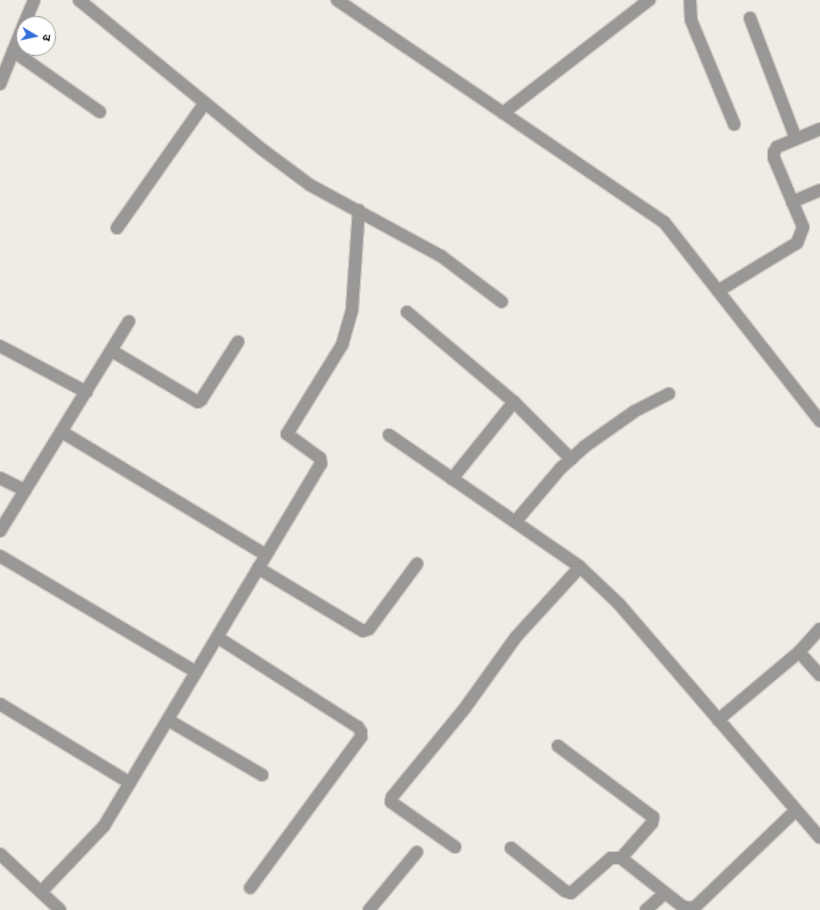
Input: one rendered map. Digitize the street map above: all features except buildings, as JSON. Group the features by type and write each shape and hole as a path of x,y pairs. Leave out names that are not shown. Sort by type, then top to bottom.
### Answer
{"street":[{"path":"27,16 34,0"},
{"path":"79,0 205,103 310,185 359,210 441,256 502,302"},
{"path":"337,0 664,222 820,421"},
{"path":"503,113 649,0"},
{"path":"690,0 691,20 734,124"},
{"path":"750,18 796,139"},
{"path":"0,84 16,44"},
{"path":"13,51 100,112"},
{"path":"117,228 205,103"},
{"path":"718,291 797,243 803,227 792,202 774,152 776,147 820,129"},
{"path":"792,202 820,190"},
{"path":"41,892 104,826 321,464 320,458 287,434 342,345 352,309 359,210"},
{"path":"407,312 514,402 571,459"},
{"path":"0,531 112,352 129,321"},
{"path":"112,352 198,402 201,400 238,342"},
{"path":"0,346 86,392"},
{"path":"514,522 571,459 635,412 669,394"},
{"path":"452,479 514,402"},
{"path":"62,432 266,555"},
{"path":"389,435 580,567 619,604 820,838"},
{"path":"0,478 25,490"},
{"path":"0,556 196,672"},
{"path":"258,568 353,627 363,631 369,629 417,564"},
{"path":"455,847 391,802 392,797 465,708 516,637 580,567"},
{"path":"718,720 799,652 820,629"},
{"path":"217,637 358,727 361,732 361,737 250,888"},
{"path":"799,652 820,675"},
{"path":"0,704 130,784"},
{"path":"168,720 262,775"},
{"path":"558,746 653,817 652,823 621,858"},
{"path":"511,848 566,891 571,893 611,858 621,858 682,906 695,908 796,810"},
{"path":"369,910 417,852"},
{"path":"0,854 60,910"},
{"path":"646,910 665,893"}]}
